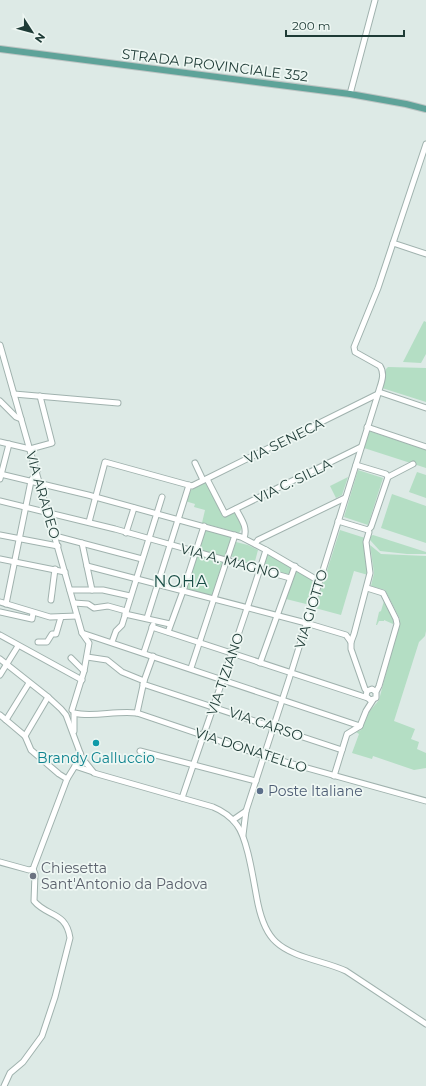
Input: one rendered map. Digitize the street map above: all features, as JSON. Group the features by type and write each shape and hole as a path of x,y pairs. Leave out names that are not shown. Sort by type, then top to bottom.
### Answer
{"main road":[{"name":"STRADA PROVINCIALE 352","path":"0,48 350,94 426,109"}],"street":[{"path":"350,94 375,0"},
{"path":"426,144 393,243 426,254"},
{"name":"VIA GIOTTO","path":"243,835 246,811 283,699 383,375 383,370 380,366 355,352 354,347 378,288 393,243"},
{"name":"VIA ARADEO","path":"0,345 82,633 88,643 87,657"},
{"path":"378,393 426,408"},
{"name":"VIA SENECA","path":"189,485 192,486 205,480 378,393"},
{"path":"14,394 118,403"},
{"path":"40,396 52,443 30,449 3,442 0,476 96,498 235,535 244,538 266,550 319,581"},
{"path":"0,401 16,417 22,419"},
{"path":"367,427 426,447"},
{"name":"VIA C. SILLA","path":"205,480 225,514 361,447"},
{"path":"88,522 106,462 189,485 147,618"},
{"path":"195,463 205,480"},
{"path":"370,699 366,694 367,691 351,649 351,642 370,573 366,542 369,532 368,530 371,527 388,477 413,464"},
{"path":"356,465 386,474 388,477"},
{"path":"6,604 31,482 36,471"},
{"path":"112,642 116,631 122,625 162,497"},
{"path":"255,544 258,540 345,498"},
{"name":"VIA A. MAGNO","path":"0,501 126,532 290,578"},
{"path":"126,532 134,508"},
{"path":"236,509 245,528 246,532 244,538"},
{"path":"338,522 368,530"},
{"path":"168,632 204,526"},
{"path":"0,535 58,546"},
{"path":"190,668 235,535"},
{"path":"55,536 142,559"},
{"path":"82,544 92,590"},
{"name":"VIA TIZIANO","path":"182,798 231,653 248,608 266,550"},
{"path":"0,559 65,572"},
{"path":"86,566 306,623 346,635 351,642"},
{"path":"260,663 295,566"},
{"path":"51,600 55,570"},
{"path":"334,776 347,734 360,726 370,699 377,695 376,692 397,624 396,619 382,593 367,588"},
{"path":"70,590 92,590 130,596"},
{"path":"0,602 50,617 77,616"},
{"path":"74,603 88,604 94,608 108,606 125,613 170,624"},
{"path":"0,612 32,619 34,613"},
{"path":"38,642 47,642 52,634 56,634 61,617"},
{"path":"144,652 155,620"},
{"path":"152,627 370,699"},
{"path":"82,633 144,652 360,726"},
{"path":"0,635 82,680"},
{"path":"0,675 18,646"},
{"path":"137,713 144,683 154,656"},
{"path":"87,657 82,680 71,713 74,734 80,753 94,773"},
{"name":"VIA CARSO","path":"87,657 107,660 122,672 144,683 342,750"},
{"path":"71,658 84,671"},
{"path":"0,659 61,708 71,713"},
{"path":"6,720 29,683"},
{"path":"367,691 372,689 376,692"},
{"path":"25,736 48,697"},
{"name":"VIA DONATELLO","path":"71,713 82,715 123,712 137,713 264,756 426,802"},
{"path":"0,715 25,736 31,750 67,779"},
{"path":"140,751 256,781"},
{"path":"4,1086 10,1073 23,1062 35,1048 42,1036 55,997 70,938 68,928 60,917 46,910 34,901 35,874 33,869 67,779 75,766 80,753"},
{"path":"75,766 94,773 213,807 224,813 233,820 243,835 260,914 271,938 294,953 346,971 426,1024"},
{"path":"233,820 246,811"},
{"path":"0,862 29,870 33,869"}],"green space":[{"path":"424,321 426,322 426,354 421,363 403,362"},
{"path":"388,367 426,368 426,402 382,388 386,369"},
{"path":"369,431 426,450 426,468 364,448"},
{"path":"358,470 383,478 368,525 344,517"},
{"path":"417,472 426,475 426,498 409,492"},
{"path":"348,477 342,495 336,498 330,486"},
{"path":"206,482 223,517 235,512 242,528 239,533 202,523 205,510 194,507 195,504 185,501 191,490"},
{"path":"392,494 426,506 426,543 381,528"},
{"path":"205,529 232,537 225,558 198,551"},
{"path":"340,530 365,538 368,575 354,571 341,615 315,608"},
{"path":"373,535 426,552 426,554 407,554 380,551 370,540 371,536"},
{"path":"236,542 248,545 258,550 254,565 241,562 231,556"},
{"path":"370,545 381,554 426,556 426,631 425,636 419,642 394,721 415,729 411,739 419,742 417,749 426,753 426,768 414,770 373,756 372,759 352,753 359,734 356,732 361,730 369,712 379,700 400,619 385,590 371,586 374,573"},
{"path":"197,554 224,561 212,596 186,589"},
{"path":"267,554 292,567 289,576 263,568"},
{"path":"296,569 316,582 310,605 286,599"},
{"path":"384,601 395,620 393,624 384,620 379,621 376,625 379,612 381,611"}],"place":[{"name":"Brandy Galluccio","path":"96,743"},
{"name":"Poste Italiane","path":"260,791"},
{"name":"Chiesetta Sant'Antonio da Padova","path":"33,876"}],"district":[{"name":"NOHA","path":"181,581"}]}
